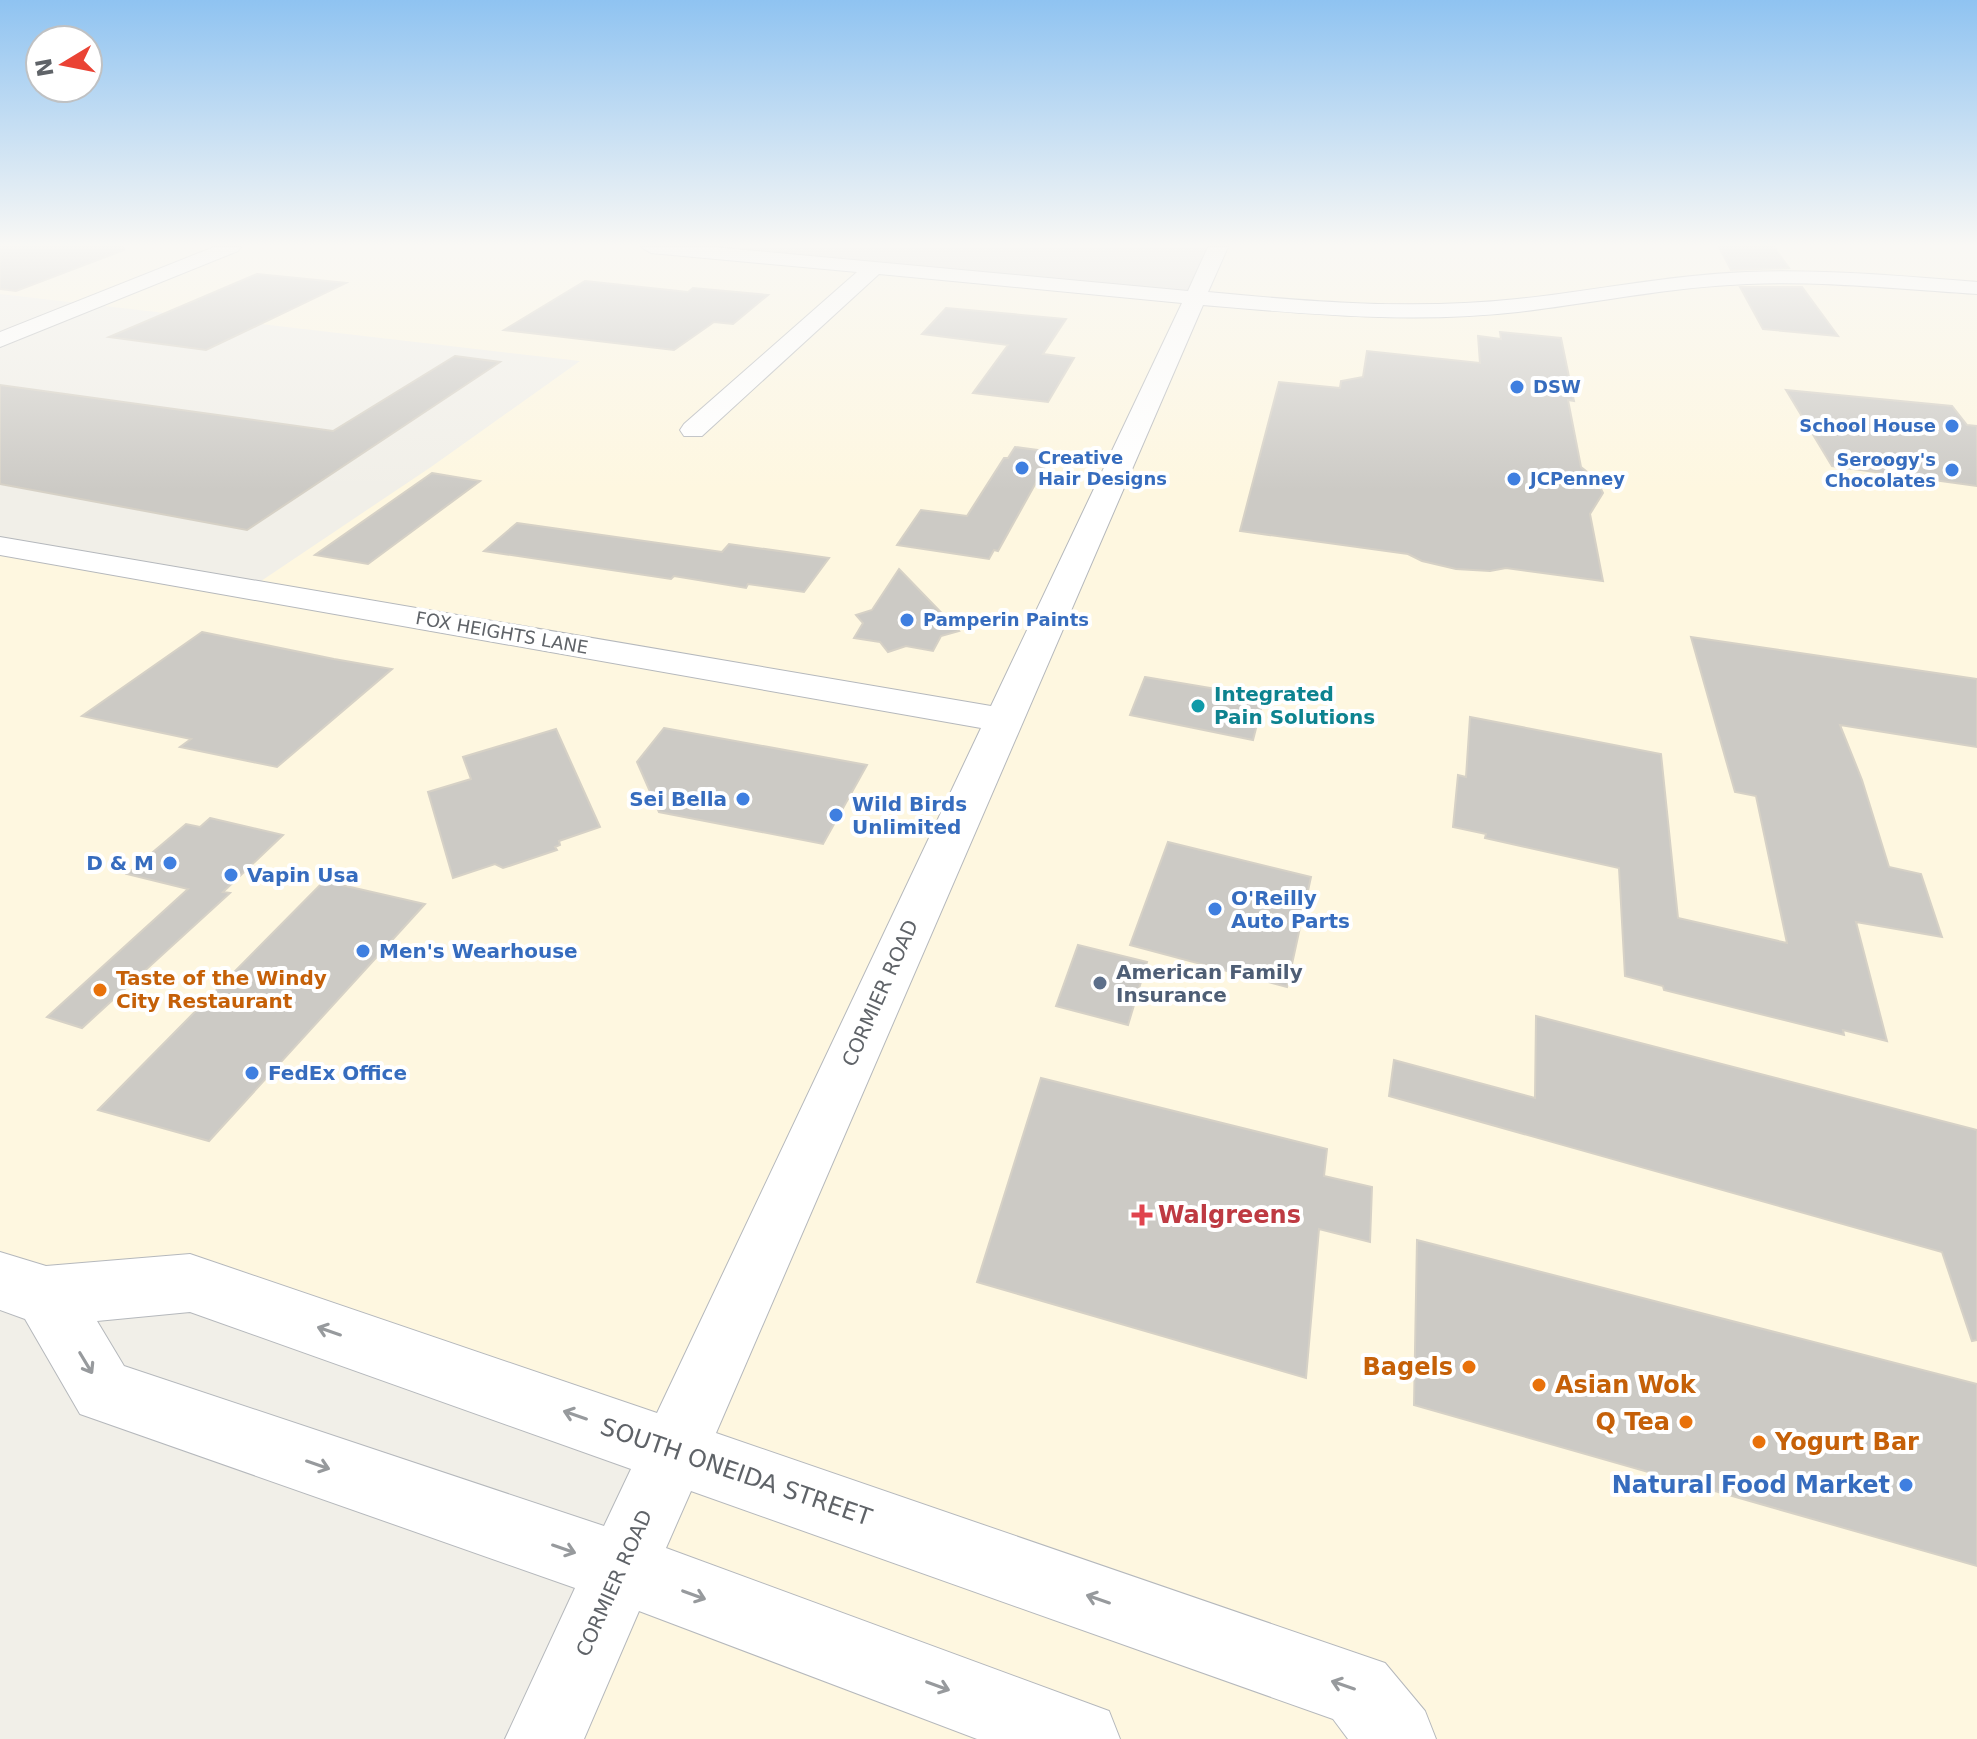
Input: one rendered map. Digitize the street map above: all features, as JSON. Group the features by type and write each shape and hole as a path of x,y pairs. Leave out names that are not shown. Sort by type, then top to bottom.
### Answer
{"street":[{"path":"0,340 29,328"},
{"path":"693,430 807,328"},
{"name":"CORMIER ROAD","path":"544,1739 1181,328"},
{"name":"FOX HEIGHTS LANE","path":"0,546 1004,720"},
{"name":"SOUTH ONEIDA STREET","path":"23,1288 190,1283 1358,1690 1397,1739"},
{"name":"SOUTH ONEIDA STREET","path":"23,1288 103,1391 621,1568 1081,1739"}],"shaded area":[{"path":"296,328 1977,328 1977,1739 544,1739 674,1451 190,1283 0,1281 0,546 249,589 431,467 580,361"}],"building":[{"path":"130,328 252,328 206,350 109,337"},
{"path":"507,328 705,328 674,350 504,330"},
{"path":"927,328 1060,328 1043,354 1074,358 1048,402 973,393 1008,345 922,334"},
{"path":"1832,328 1838,336 1763,329"},
{"path":"1500,332 1561,338 1574,401 1568,400 1581,467 1596,479 1603,493 1590,514 1603,581 1506,568 1490,571 1456,569 1422,561 1408,554 1240,531 1279,382 1340,388 1341,381 1363,377 1367,351 1480,363 1478,336 1501,339"},
{"path":"455,356 500,362 247,530 0,484 0,385 333,431"},
{"path":"1786,390 1952,406 1967,425 1977,426 1977,486 1832,466"},
{"path":"1015,447 1053,452 998,551 994,550 989,559 897,545 921,510 967,516 1004,458 1008,458"},
{"path":"432,473 480,481 368,564 315,555"},
{"path":"517,523 722,552 729,544 829,558 804,592 748,584 746,588 674,576 671,579 484,551"},
{"path":"899,569 959,631 941,636 933,651 906,646 888,652 880,642 854,638 863,623 856,615 872,610"},
{"path":"202,632 392,669 277,767 180,747 191,739 82,716"},
{"path":"1691,637 1977,679 1977,747 1840,725 1862,780 1889,867 1921,874 1942,937 1856,922 1887,1041 1843,1030 1844,1035 1664,990 1663,986 1625,976 1619,868 1485,838 1486,834 1453,827 1458,775 1466,777 1470,717 1661,754 1678,918 1787,943 1756,796 1735,792"},
{"name":"Integrated Pain Solutions","path":"1145,677 1264,697 1253,740 1130,715"},
{"path":"664,728 867,765 823,844 659,812 637,762"},
{"path":"556,729 600,827 559,841 560,845 555,847 557,850 503,868 495,864 453,878 428,792 471,779 463,757"},
{"path":"210,818 283,835 223,892 230,893 82,1028 47,1017 188,889 127,874 186,824 200,827"},
{"path":"1168,842 1311,877 1287,987 1130,945"},
{"path":"324,881 425,904 209,1141 98,1110"},
{"path":"1078,945 1147,962 1128,1025 1056,1006"},
{"path":"1536,1016 1977,1130 1977,1340 1972,1341 1942,1252 1389,1096 1394,1060 1535,1098"},
{"name":"Walgreens","path":"1041,1078 1327,1149 1324,1176 1372,1187 1370,1242 1319,1229 1306,1378 977,1282"},
{"path":"1417,1240 1977,1384 1977,1566 1414,1405"}],"place":[{"name":"DSW","path":"1517,387"},
{"name":"School House","path":"1952,426"},
{"name":"Creative Hair Designs","path":"1022,468"},
{"name":"Seroogy's Chocolates","path":"1952,470"},
{"name":"JCPenney","path":"1514,479"},
{"name":"Pamperin Paints","path":"907,620"},
{"name":"Integrated Pain Solutions","path":"1198,706"},
{"name":"Sei Bella","path":"743,799"},
{"name":"Wild Birds Unlimited","path":"836,815"},
{"name":"D & M","path":"170,863"},
{"name":"Vapin Usa","path":"231,875"},
{"name":"O'Reilly Auto Parts","path":"1215,909"},
{"name":"Men's Wearhouse","path":"363,951"},
{"name":"American Family Insurance","path":"1100,983"},
{"name":"Taste of the Windy City Restaurant","path":"100,990"},
{"name":"FedEx Office","path":"252,1073"},
{"name":"Walgreens","path":"1142,1215"},
{"name":"Bagels","path":"1469,1367"},
{"name":"Asian Wok","path":"1539,1385"},
{"name":"Q Tea","path":"1686,1422"},
{"name":"Yogurt Bar","path":"1759,1442"},
{"name":"Natural Food Market","path":"1906,1485"}]}
